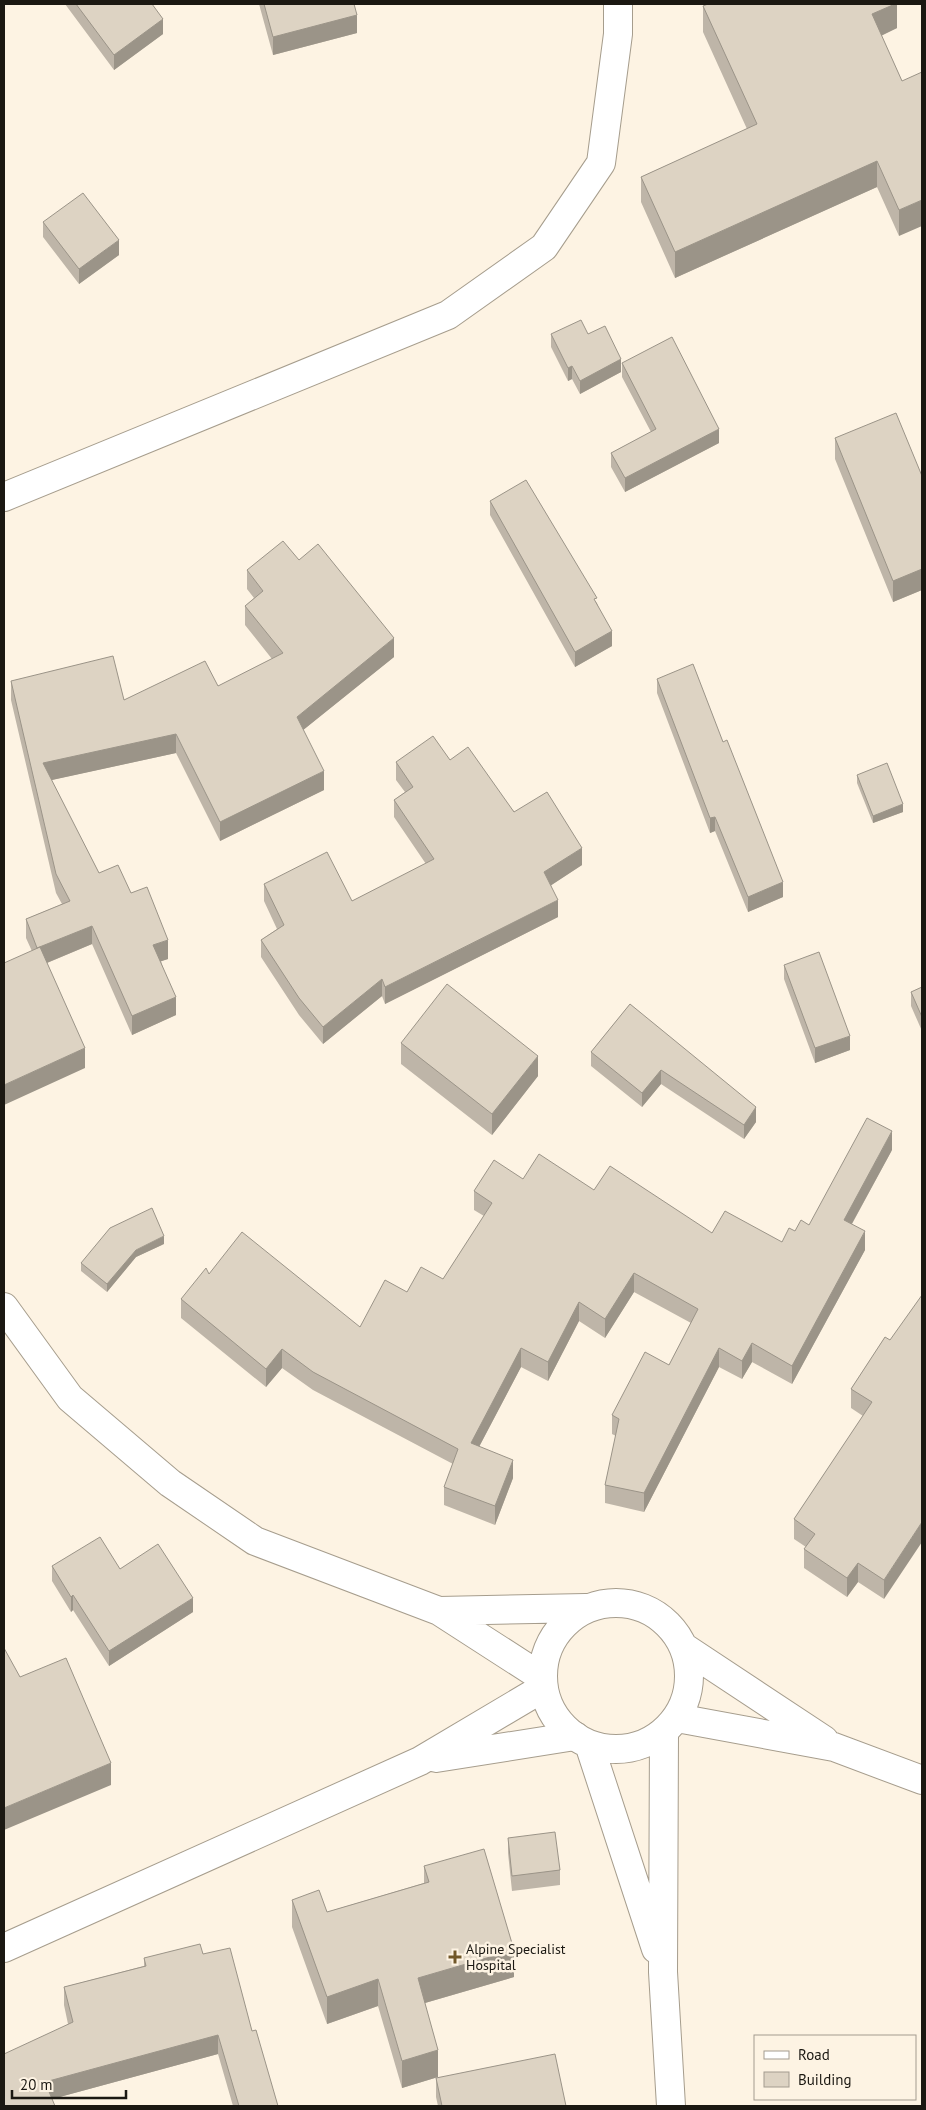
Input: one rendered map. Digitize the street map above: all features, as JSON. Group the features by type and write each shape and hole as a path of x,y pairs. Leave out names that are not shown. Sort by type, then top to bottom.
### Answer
{"street":[{"path":"4,497 448,315 544,248 601,162 618,34 618,4"},
{"path":"4,1307 70,1398 170,1483 255,1541 439,1612 543,1683"},
{"path":"439,1612 586,1608 624,1602 660,1616 685,1648 834,1747 922,1780"},
{"path":"586,1608 562,1625 547,1650 543,1683 549,1707 560,1723 582,1740 663,1972"},
{"path":"671,2106 663,1972 670,1726 690,1684 685,1648"},
{"path":"4,1948 420,1761 543,1683"},
{"path":"420,1761 582,1740 628,1749 670,1726 834,1747"}],"building":[{"path":"76,4 152,4 163,19 114,55"},
{"path":"264,4 354,4 357,15 273,37"},
{"path":"708,4 895,4 872,14 902,81 922,72 922,200 899,210 877,161 675,252 641,177 757,124 703,6"},
{"path":"83,193 119,240 79,269 43,222"},
{"path":"581,320 588,334 605,326 621,359 580,381 572,366 568,368 551,334"},
{"path":"672,337 719,429 625,478 611,453 656,429 622,363"},
{"path":"896,413 922,476 922,569 893,581 835,438"},
{"path":"526,480 597,598 594,599 612,631 575,652 490,501"},
{"path":"283,541 299,560 318,544 394,638 297,717 324,771 220,822 176,734 43,763 99,873 118,865 131,893 147,887 168,940 153,945 176,997 132,1016 92,926 37,948 26,919 70,901 56,874 11,681 113,656 124,700 205,661 218,686 283,653 245,606 263,591 247,570"},
{"path":"693,664 723,742 727,740 783,882 748,897 715,817 710,818 657,679"},
{"path":"433,736 450,760 468,747 514,812 547,792 582,848 544,872 558,900 385,987 382,979 323,1027 299,998 261,940 284,925 264,884 327,852 352,901 434,859 394,800 413,787 396,762"},
{"path":"887,763 903,804 873,816 857,775"},
{"path":"40,947 85,1048 4,1085 4,963"},
{"path":"819,952 850,1036 815,1048 784,965"},
{"path":"447,984 538,1056 492,1114 401,1043"},
{"path":"922,987 922,1017 911,992"},
{"path":"630,1004 756,1107 744,1125 661,1070 642,1093 591,1052"},
{"path":"867,1118 892,1131 844,1220 865,1231 792,1366 752,1343 742,1361 719,1348 644,1493 605,1485 619,1419 612,1415 645,1352 669,1365 698,1309 634,1273 605,1319 579,1302 548,1362 521,1348 471,1443 513,1460 495,1506 444,1487 458,1449 313,1372 282,1349 266,1369 181,1299 206,1268 209,1274 242,1232 360,1327 385,1280 407,1292 421,1267 443,1279 492,1203 474,1191 494,1160 523,1179 539,1154 594,1190 610,1166 712,1233 725,1211 782,1242 789,1228 795,1231 801,1220 809,1225"},
{"path":"152,1208 164,1236 136,1250 107,1284 81,1263 110,1228"},
{"path":"922,1295 922,1522 884,1580 858,1563 847,1578 804,1549 815,1534 794,1519 872,1402 851,1389 885,1337 890,1340"},
{"path":"100,1537 120,1569 158,1544 193,1598 109,1651 52,1566"},
{"path":"4,1648 20,1677 66,1658 111,1763 4,1808"},
{"path":"555,1832 560,1870 512,1876 508,1838"},
{"path":"484,1849 514,1950 418,1978 438,2050 402,2061 378,1979 327,1997 292,1900 319,1890 327,1912 429,1882 424,1866"},
{"path":"200,1944 203,1954 230,1948 252,2031 256,2030 278,2106 239,2106 218,2035 45,2082 55,2106 4,2106 4,2054 73,2022 64,1987 146,1966 144,1958"},
{"path":"555,2054 566,2106 442,2106 436,2078"}],"place":[{"name":"Alpine Specialist Hospital","path":"455,1957"}]}
